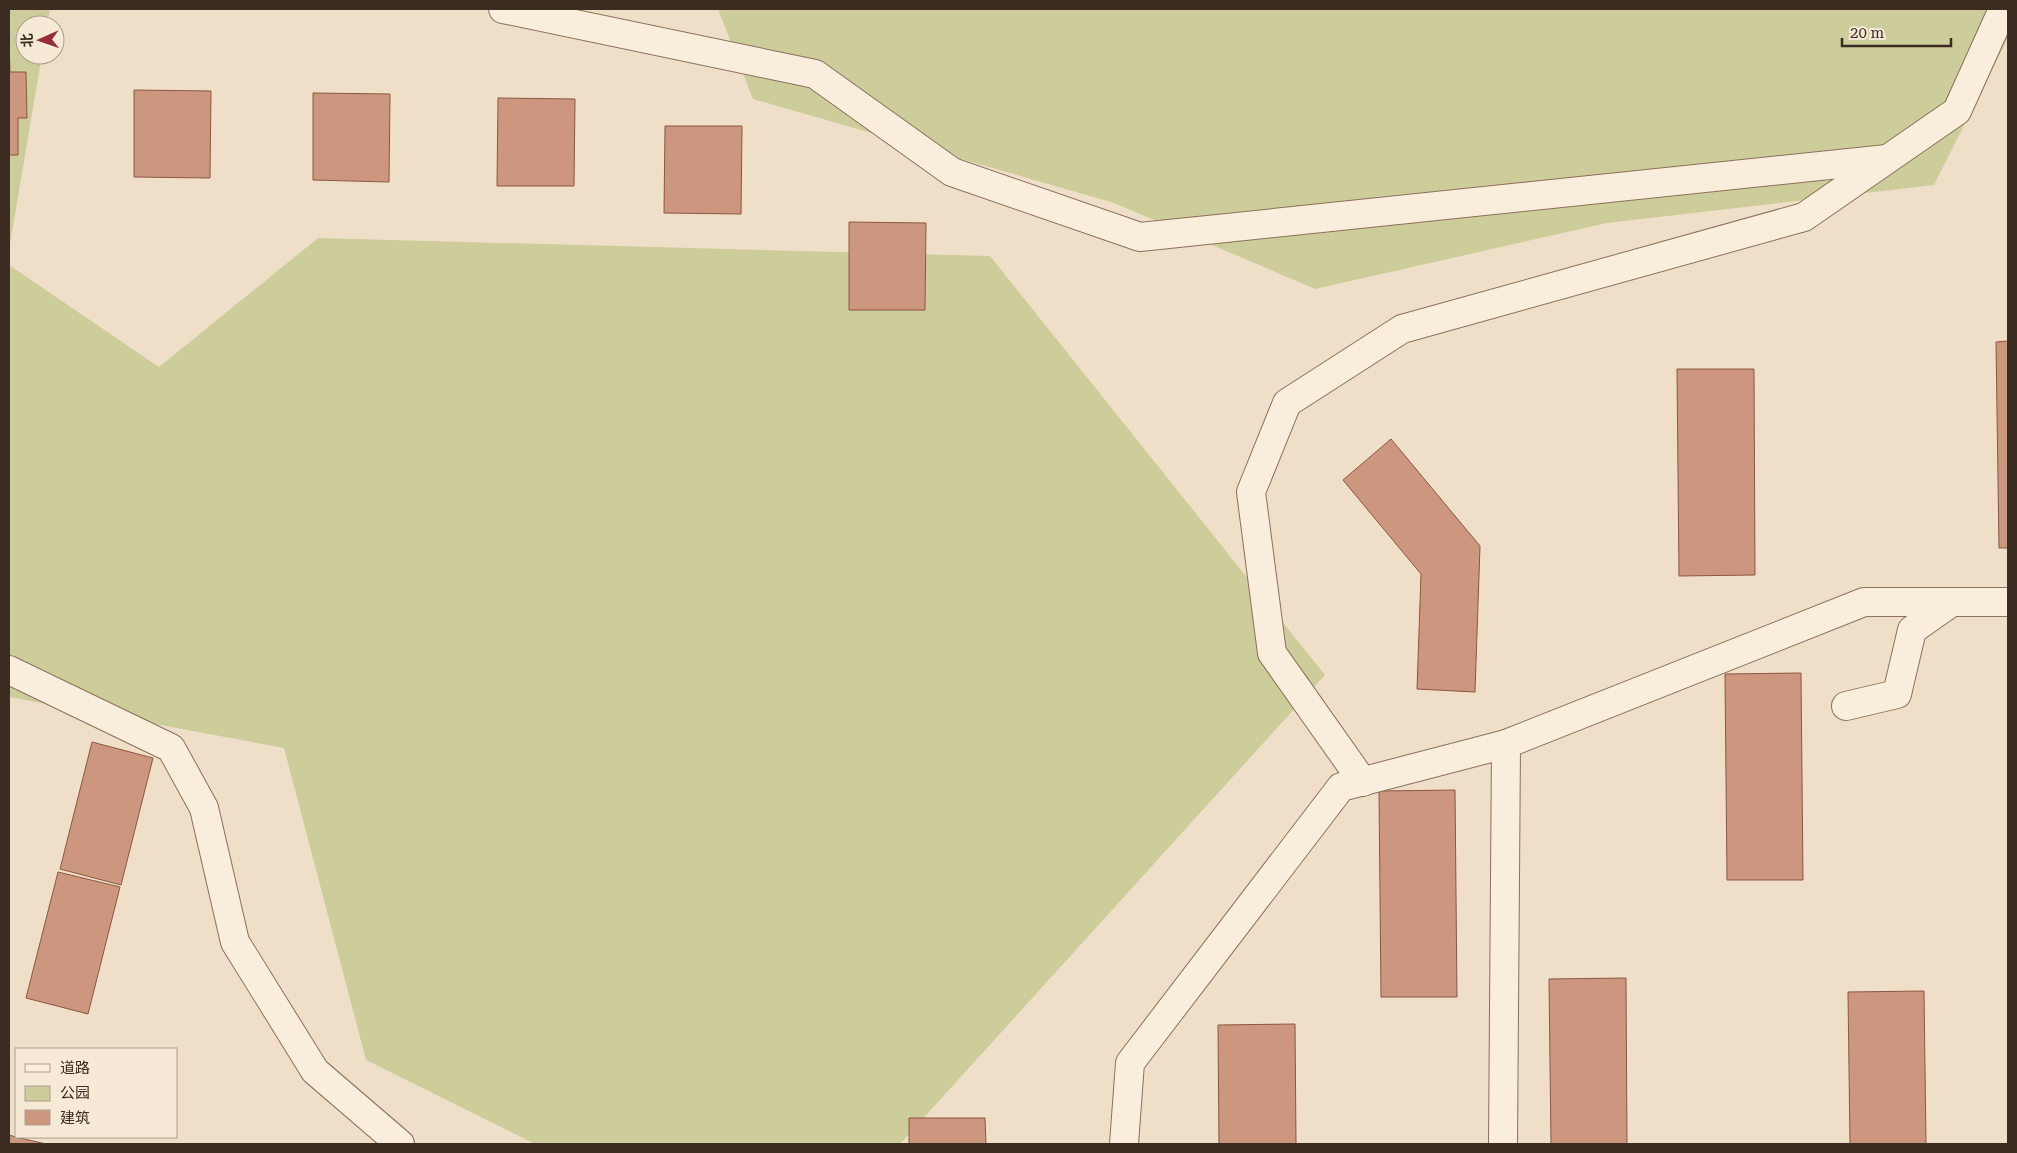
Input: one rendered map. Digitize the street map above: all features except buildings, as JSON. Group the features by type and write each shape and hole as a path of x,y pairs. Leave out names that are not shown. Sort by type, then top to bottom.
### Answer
{"street":[{"path":"502,9 815,74 952,172 1140,237 1887,159"},
{"path":"1363,782 1272,653 1251,492 1287,403 1402,329 1804,217 1958,110 2004,9"},
{"path":"1124,1144 1130,1063 1341,787 1506,744 1864,602 2008,602"},
{"path":"1846,706 1897,694 1912,630 1952,602"},
{"path":"9,670 171,748 204,808 235,942 315,1071 400,1144"},
{"path":"1504,1144 1506,744"}],"green space":[{"path":"9,9 50,9 49,15 15,15 15,65 40,65 9,250"},
{"path":"718,9 2008,9 2008,38 1934,185 1607,223 1315,289 1114,203 753,99"},
{"path":"318,238 990,256 1325,675 900,1144 535,1144 366,1060 284,748 9,697 9,265 159,367"}]}
